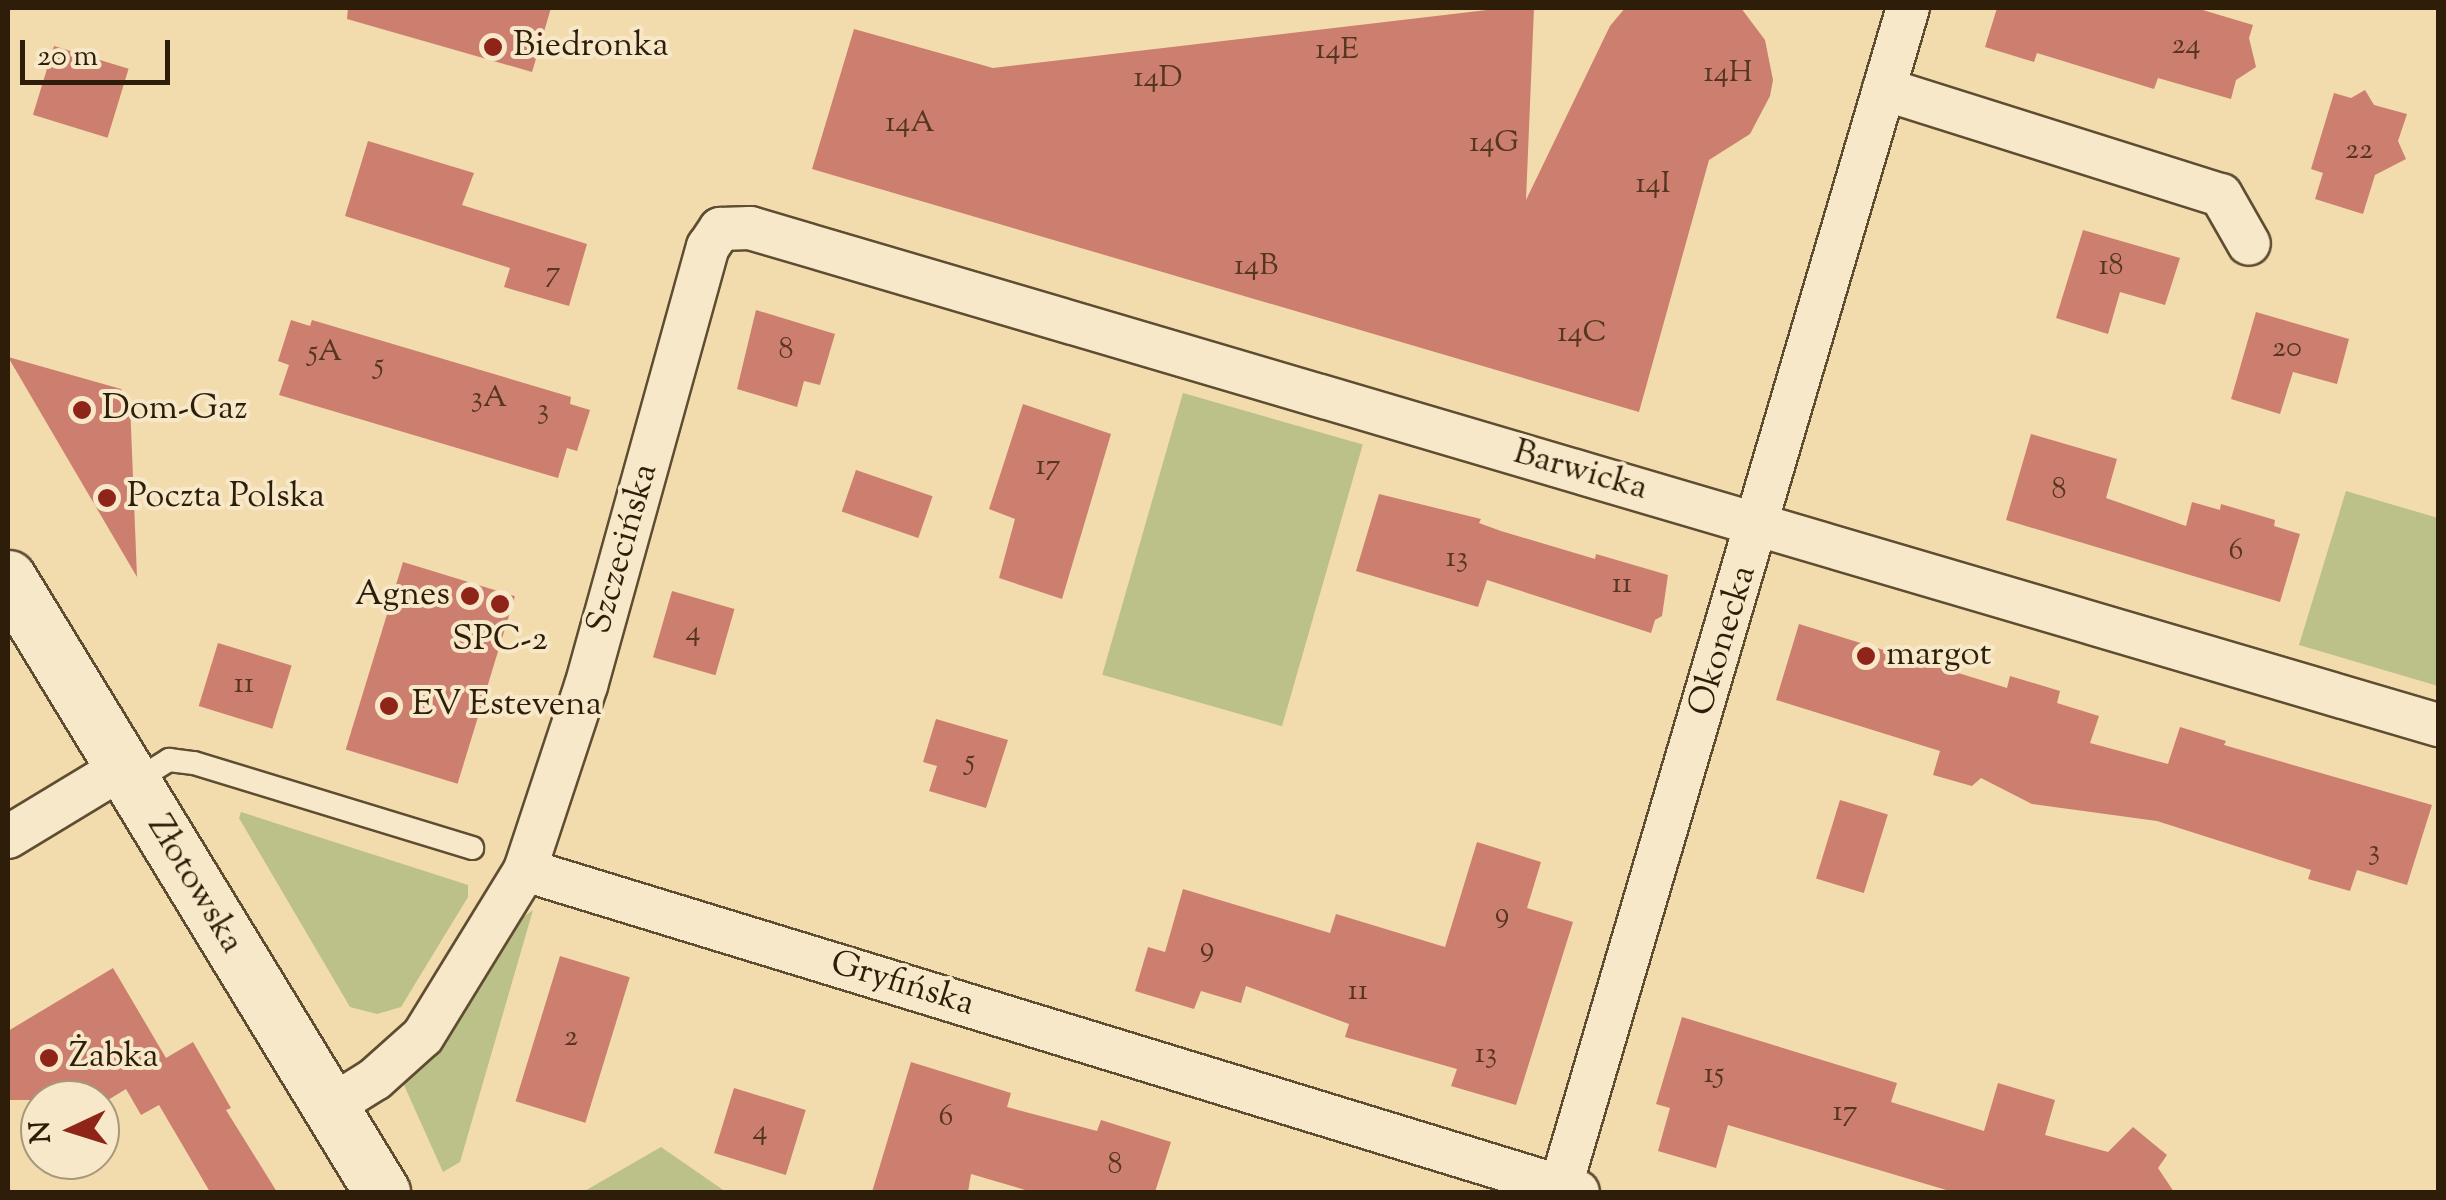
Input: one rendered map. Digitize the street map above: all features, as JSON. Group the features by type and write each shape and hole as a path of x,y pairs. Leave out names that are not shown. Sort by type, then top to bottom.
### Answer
{"street":[{"name":"Okonecka","path":"1566,1191 1908,8"},
{"path":"1884,89 2221,194 2249,244"},
{"name":"Barwicka","path":"720,229 740,225 2438,725"},
{"name":"Szczecińska","path":"525,870 586,686 708,247 720,229"},
{"name":"Złotowska","path":"8,578 382,1192"},
{"path":"8,837 127,775"},
{"path":"330,1108 376,1079 423,1036 525,870"},
{"name":"Gryfińska","path":"525,870 1566,1191"}],"lane":[{"path":"127,775 169,760 194,763 472,848"}],"green space":[{"path":"1183,393 1363,445 1282,726 1102,675"},
{"path":"2346,491 2438,518 2438,686 2299,645"},
{"path":"241,812 468,885 468,897 401,1007 377,1014 350,1007 239,818"},
{"path":"533,910 460,1162 443,1172 404,1085 464,1013 519,920"},
{"path":"661,1147 726,1192 583,1192"}],"building":[{"name":"Biedronka","path":"348,8 551,8 532,72 347,19"},
{"path":"1504,8 1534,8 1526,200 1610,26 1625,8 1741,8 1765,40 1773,80 1770,96 1750,134 1709,160 1639,412 812,169 854,29 993,68"},
{"path":"1997,8 2196,8 2253,25 2249,38 2256,67 2236,80 2231,99 2158,78 2154,89 2037,53 2034,62 1985,47"},
{"path":"54,46 129,69 108,138 33,115"},
{"path":"2365,90 2374,105 2407,114 2398,141 2406,159 2375,175 2363,214 2315,199 2323,173 2311,169 2334,93 2351,98"},
{"path":"368,141 474,173 462,205 587,244 569,306 504,287 510,268 345,216"},
{"path":"2083,230 2180,258 2165,305 2120,292 2108,334 2056,318"},
{"path":"756,310 835,334 820,385 804,381 797,407 737,389"},
{"path":"2256,312 2349,339 2337,384 2293,372 2280,414 2231,399"},
{"path":"291,320 310,326 312,320 571,397 570,404 590,410 577,451 567,448 558,478 279,395 289,365 278,361"},
{"path":"8,357 121,389 130,403 137,577"},
{"path":"1023,404 1111,434 1062,599 999,578 1015,519 989,509"},
{"path":"2031,434 2117,459 2106,498 2186,526 2192,502 2220,510 2221,504 2275,520 2274,526 2300,534 2280,602 2006,520"},
{"path":"856,470 933,496 918,538 842,512"},
{"path":"1379,494 1481,519 1479,523 1501,531 1595,559 1596,554 1668,575 1662,616 1655,620 1651,633 1487,580 1478,607 1356,571"},
{"path":"403,562 515,596 458,784 346,749"},
{"path":"672,591 734,609 715,675 653,657"},
{"path":"1799,624 2007,688 2010,676 2060,691 2057,703 2099,716 2090,743 2168,764 2180,727 2226,741 2224,745 2432,805 2407,885 2357,870 2350,891 2308,879 2311,870 2157,821 2032,804 1981,778 1972,786 1933,775 1940,751 1776,700"},
{"path":"218,643 292,666 272,729 199,706"},
{"path":"936,719 1008,740 986,808 929,791 937,766 923,762"},
{"path":"1840,800 1888,815 1864,893 1816,878"},
{"path":"1477,842 1541,862 1527,908 1573,922 1516,1105 1451,1086 1457,1069 1345,1037 1349,1024 1246,986 1241,1003 1201,991 1194,1009 1135,991 1148,947 1165,952 1183,889 1330,933 1336,914 1445,947"},
{"path":"560,956 630,977 585,1123 516,1101"},
{"path":"113,968 166,1058 193,1042 231,1108 226,1110 277,1192 210,1192 159,1105 141,1115 126,1089 120,1093 120,1080 20,1080 20,1100 8,1100 8,1031"},
{"path":"1682,1017 1897,1083 1891,1102 1984,1131 1998,1083 2055,1100 2045,1135 2108,1152 2133,1127 2167,1155 2158,1168 2174,1192 1953,1192 1728,1125 1716,1168 1658,1151 1670,1108 1656,1104"},
{"path":"911,1062 1011,1093 1007,1107 1097,1131 1101,1120 1171,1142 1155,1192 1032,1192 971,1174 968,1192 872,1192"},
{"path":"734,1088 806,1110 786,1175 714,1153"}],"place":[{"name":"Biedronka","path":"493,47"},
{"name":"Dom-Gaz","path":"82,410"},
{"name":"Poczta Polska","path":"107,498"},
{"name":"Agnes","path":"470,596"},
{"name":"SPC-2","path":"500,604"},
{"name":"margot","path":"1866,656"},
{"name":"EV Estevena","path":"389,706"},
{"name":"Żabka","path":"49,1058"}]}
